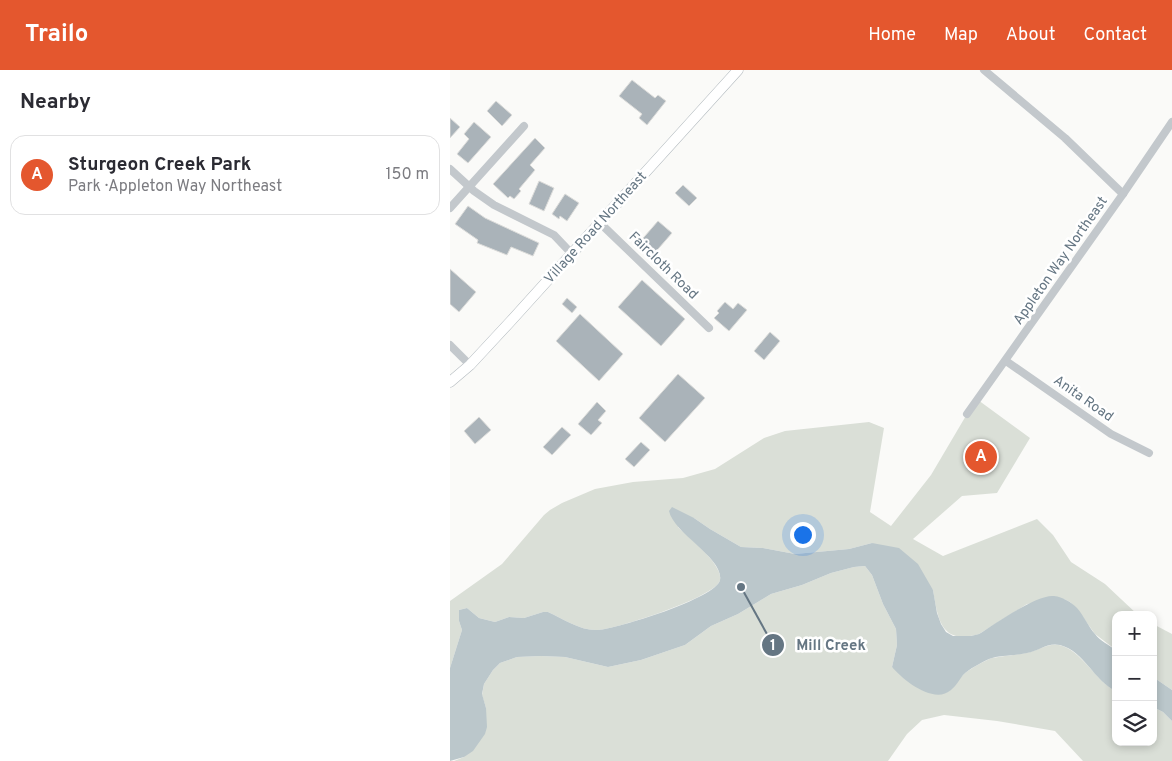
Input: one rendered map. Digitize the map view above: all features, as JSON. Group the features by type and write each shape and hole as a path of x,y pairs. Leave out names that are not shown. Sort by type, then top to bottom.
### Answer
{"main road":[{"name":"Village Road Northeast","path":"450,382 470,365 572,254 732,72"}],"street":[{"path":"984,70 1065,138 1123,194"},
{"name":"Appleton Way Northeast","path":"967,414 1172,122"},
{"path":"450,208 524,126"},
{"path":"450,169 494,205 554,235 572,254"},
{"name":"Faircloth Road","path":"600,223 709,328"},
{"path":"450,346 470,365"},
{"name":"Anita Road","path":"1006,361 1111,434 1149,453"}],"shaded area":[{"path":"978,400 1030,438 997,493 962,496 913,539 943,556 1037,519 1053,535 1071,562 1105,584 1134,611 1112,611 1112,647 1095,634 1077,609 1064,599 1027,604 979,634 956,636 949,633 940,620 933,590 872,543 849,549 795,554 763,548 741,547 694,518 678,527 711,559 720,574 720,580 715,587 702,595 665,611 598,630 578,627 548,612 524,618 509,617 495,622 479,618 467,608 459,610 459,621 462,630 450,668 450,601 502,564 544,515 562,503 595,489 633,482 683,478 715,469 764,438 785,431 869,422 884,428 870,512 891,526 931,475 967,414"},
{"path":"672,507 694,518 741,547 763,548 795,554 849,549 872,543 899,548 918,564 933,590 941,624 946,632 953,636 979,634 1016,610 1037,600 1054,596 1064,599 1077,608 1097,636 1112,647 1112,688 1101,680 1076,653 1056,644 1027,653 989,659 963,675 951,690 944,694 936,695 919,689 903,678 892,667 897,645 896,629 883,604 872,575 865,566 854,567 771,594 738,614 711,626 685,645 641,660 608,667 565,657 541,656 517,657 500,663 484,684 482,694 486,708 487,727 485,734 473,751 464,757 450,761 450,668 462,630 459,621 459,610 467,608 479,618 495,622 509,617 524,618 548,612 578,627 598,630 665,611 702,595 715,587 720,580 719,572 707,555 673,520 669,511"},
{"path":"865,566 872,575 883,604 896,629 897,645 892,667 939,694 952,689 961,676 992,658 1026,653 1046,646 1059,645 1075,653 1112,689 1112,746 1157,746 1157,709 1172,721 1172,761 1083,761 1055,731 997,721 944,715 922,720 907,734 888,761 454,761 464,757 486,708 482,695 484,684 500,663 517,657 541,656 565,657 608,667 641,660 685,645 711,626 738,614 771,594 854,567"},
{"path":"1157,626 1172,634 1172,690 1157,680"},
{"path":"1157,680 1172,690 1172,721 1157,709"}],"building":[{"path":"632,80 655,98 658,95 666,101 647,125 639,118 642,114 619,96"},
{"path":"496,101 512,115 502,126 487,111"},
{"path":"450,118 460,127 450,138"},
{"path":"474,122 491,137 468,163 457,154 469,139 464,134"},
{"path":"535,138 545,148 530,165 535,170 519,189 521,191 514,199 510,196 508,198 493,184"},
{"path":"539,181 554,188 544,211 529,204"},
{"path":"683,185 697,198 689,206 675,193"},
{"path":"565,194 579,203 567,221 560,216 559,219 552,214"},
{"path":"468,206 485,218 539,243 533,256 511,247 507,255 477,243 478,240 455,224"},
{"path":"658,221 672,233 652,256 638,244"},
{"path":"450,269 476,292 459,312 450,304"},
{"path":"642,280 685,319 661,346 618,307"},
{"path":"567,298 577,307 572,313 562,304"},
{"path":"725,302 733,309 738,303 747,310 729,331 714,318"},
{"path":"580,314 623,354 599,381 556,341"},
{"path":"770,332 780,341 764,360 754,351"},
{"path":"678,374 705,398 665,442 639,418"},
{"path":"597,402 606,411 598,420 602,423 591,435 578,424"},
{"path":"479,417 491,430 475,444 464,431"},
{"path":"562,427 571,435 552,455 543,447"},
{"path":"641,442 650,450 634,467 625,459"}],"place":[{"name":"Sturgeon Creek Park","path":"981,457"},
{"name":"Mill Creek","path":"741,587"}]}
